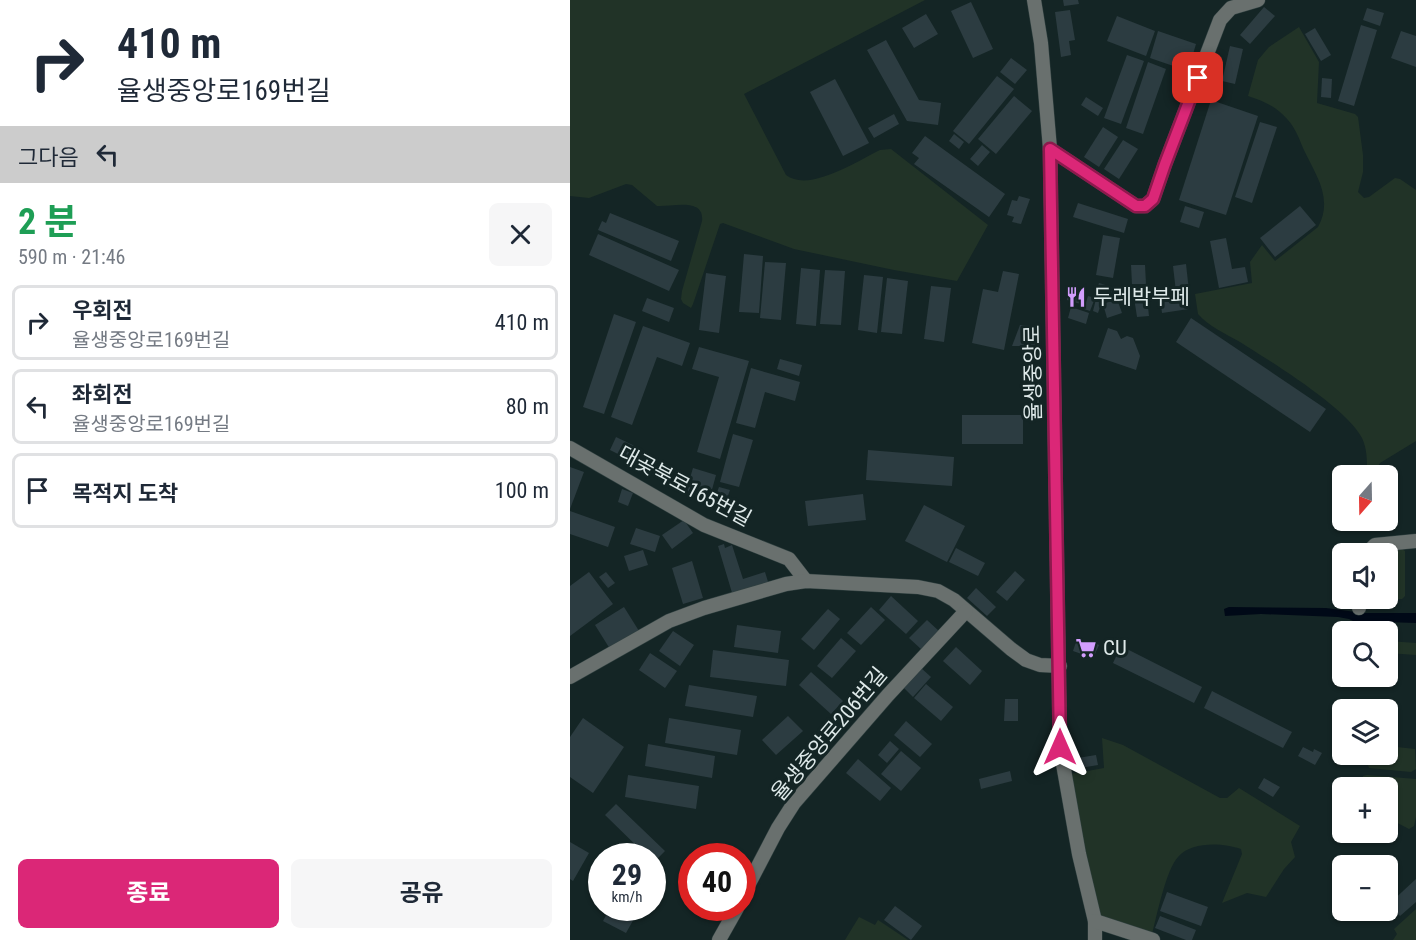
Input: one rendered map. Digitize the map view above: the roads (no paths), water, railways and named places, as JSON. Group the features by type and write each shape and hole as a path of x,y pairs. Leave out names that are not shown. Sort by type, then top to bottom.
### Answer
{"street":[{"name":"율생중앙로","path":"1034,0 1041,44 1050,149 1060,747 1079,854 1095,921 1095,940"},
{"path":"1050,149 1136,206 1145,206 1153,199 1220,20 1232,8 1258,0"},
{"name":"대곶북로165번길","path":"570,448 704,525 789,559 806,581"},
{"path":"1396,543 1416,541"},
{"path":"570,677 669,621 704,608 776,587 806,581 929,588 946,594 1026,660 1040,665 1060,666"},
{"name":"율생중앙로206번길","path":"756,870 794,803 888,695 966,611"},
{"path":"719,940 730,921"},
{"path":"1095,921 1153,940"}],"water":[{"path":"1229,607 1326,608 1363,613 1416,613 1416,623 1261,614 1225,616 1224,609"}],"place":[{"name":"두레박부페","path":"1076,297"},
{"name":"CU","path":"1086,648"}]}
